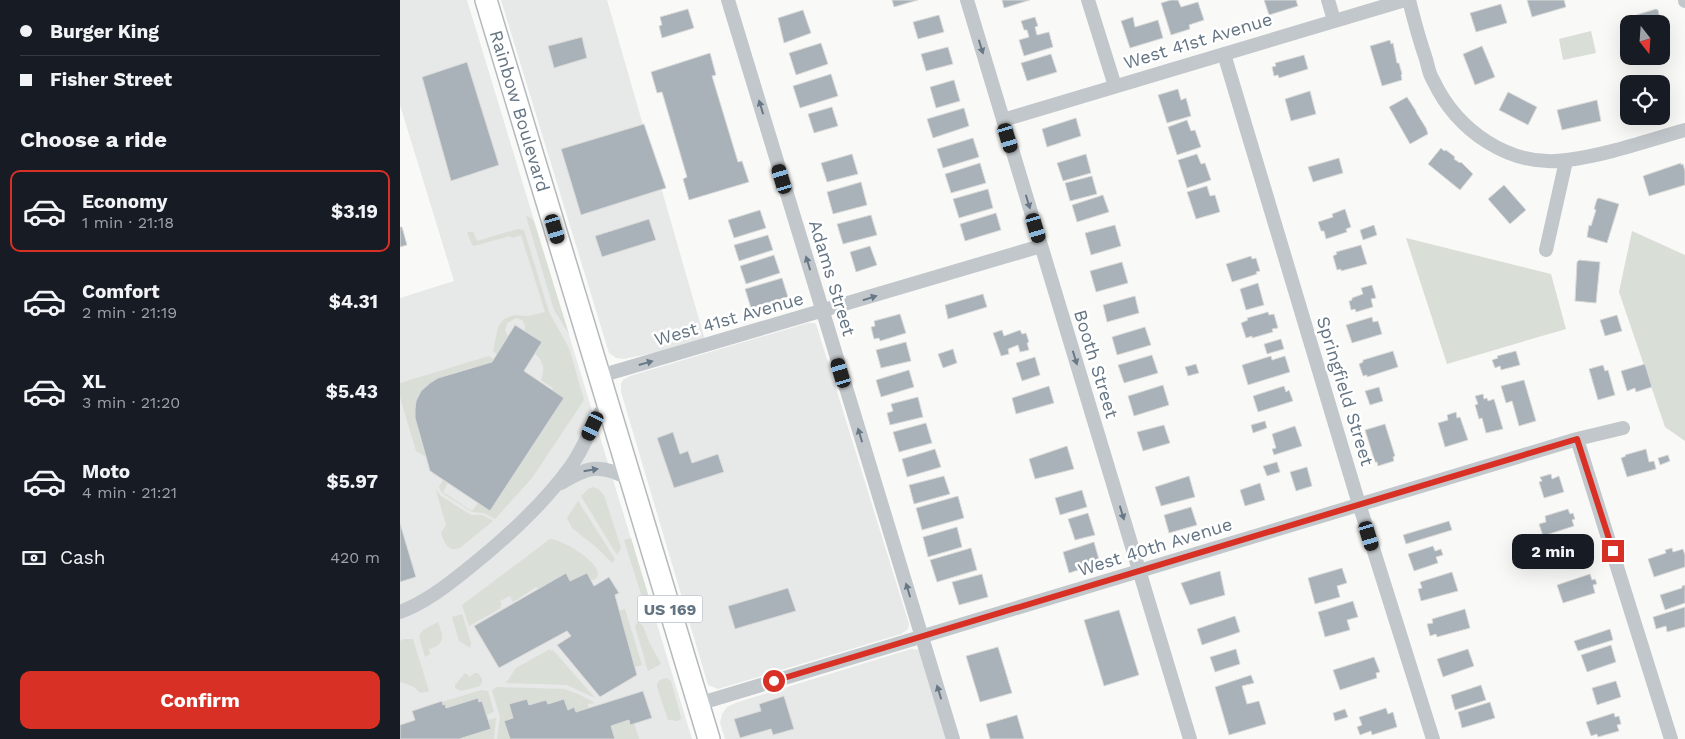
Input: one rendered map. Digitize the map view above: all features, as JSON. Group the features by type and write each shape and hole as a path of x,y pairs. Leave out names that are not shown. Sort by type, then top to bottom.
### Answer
{"main road":[{"name":"Rainbow Boulevard","path":"486,0 708,739"}],"street":[{"name":"Adams Street","path":"728,0 954,739"},
{"name":"Booth Street","path":"967,0 1190,739"},
{"path":"1088,0 1115,86"},
{"path":"1328,0 1334,20"},
{"name":"West 41st Avenue","path":"1003,120 1406,0"},
{"path":"1409,0 1415,26 1432,79 1448,108 1468,129 1500,149 1520,157 1545,161 1566,161 1593,156 1685,130"},
{"name":"Springfield Street","path":"1224,54 1359,505 1432,739"},
{"path":"1546,250 1566,161"},
{"name":"West 41st Avenue","path":"600,376 1041,246"},
{"path":"400,612 428,598 497,545 554,487 572,465 584,447 594,423 608,403"},
{"name":"West 40th Avenue","path":"698,704 1577,439 1623,428"},
{"path":"1577,439 1671,739"},
{"path":"554,487 575,474 589,469 618,472 630,480"}],"shaded area":[{"path":"400,0 467,0 692,739 400,739 400,298 454,281 400,105"},
{"path":"501,0 607,0 705,340 660,352 623,359 616,358 609,353"},
{"path":"1591,31 1596,53 1563,60 1559,39"},
{"path":"526,216 534,222 569,334 554,310"},
{"path":"518,229 524,230 549,312 569,348 584,400 532,478 495,519 484,513 472,512 442,493 439,487 443,480 448,483 443,492 472,511 478,503 490,511 564,398 541,380 543,366 535,354 542,342 525,332 525,325 522,320 516,318 507,323 505,330 508,337 497,354 493,351 498,327 504,319 514,315 529,316 545,312 521,235 512,238 510,236 474,246 467,232 473,232 477,241"},
{"path":"1632,231 1685,255 1685,441 1665,427 1619,292"},
{"path":"1406,238 1551,274 1566,329 1447,364"},
{"path":"808,323 816,324 909,624 908,629 901,634 718,689 708,685 621,392 621,384 623,380 630,376"},
{"path":"489,356 494,359 492,362 444,376 424,389 418,398 415,415 426,457 416,451 400,397 400,383"},
{"path":"593,487 604,495 621,548 617,555 581,496"},
{"path":"436,490 441,496 471,515 483,515 493,521 461,547 457,549 450,548 445,544 441,533 446,525"},
{"path":"578,501 615,559 612,563 596,547 572,528 567,518"},
{"path":"631,538 650,601 648,606 645,607 624,540"},
{"path":"550,539 577,550 586,557 598,571 597,577 588,582 570,581 565,574 538,589 536,587 513,602 510,596 500,601 501,608 469,626 462,605"},
{"path":"625,609 642,665 635,667 619,611"},
{"path":"462,614 471,643 470,648 459,641 452,617"},
{"path":"638,621 643,626 661,664 648,671 635,626"},
{"path":"438,622 442,635 441,642 429,649 430,654 425,657 419,636 423,630"},
{"path":"413,639 429,691 421,693 412,686 400,682 400,641"},
{"path":"550,649 553,650 595,698 567,685 506,683 516,668"},
{"path":"911,649 922,650 951,739 725,739 720,723 722,714 727,707"},
{"path":"465,673 470,677 474,673 478,673 482,679 480,686 461,691 455,688 455,685"},
{"path":"667,678 671,681 681,717 677,721 668,720 657,687 660,680"},
{"path":"497,687 564,689 595,703 588,704 589,708 576,712 574,708 568,710 564,699 548,704 546,700 529,705 527,699 509,704 513,718 504,721 510,739 497,739 500,717 492,690"},
{"path":"481,690 488,691 494,712 486,715 482,701 479,702 478,698 446,708 445,704 443,705 442,702"},
{"path":"496,718 494,739 459,739 488,720"},
{"path":"629,720 630,725 634,723 639,739 615,739 611,726"}],"building":[{"path":"892,0 918,0 894,7"},
{"path":"1002,0 1030,0 1004,8"},
{"path":"1178,0 1181,7 1198,2 1204,20 1189,25 1190,29 1171,35 1161,3"},
{"path":"1264,0 1296,0 1298,6 1269,15"},
{"path":"1527,0 1564,0 1566,7 1532,17"},
{"path":"1501,4 1507,23 1476,32 1470,13"},
{"path":"688,9 694,28 662,38 659,26 662,25 660,17"},
{"path":"1656,9 1659,15 1636,15"},
{"path":"803,10 811,33 784,43 778,18"},
{"path":"939,15 944,32 918,39 913,22"},
{"path":"1035,17 1038,26 1035,27 1037,35 1049,32 1053,47 1024,56 1019,40 1029,37 1021,21"},
{"path":"1133,17 1135,27 1158,20 1163,38 1130,48 1121,21"},
{"path":"582,37 587,58 554,68 548,46"},
{"path":"1390,40 1391,44 1393,43 1397,63 1399,63 1402,80 1382,86 1370,46"},
{"path":"821,43 828,64 796,75 789,53"},
{"path":"1482,46 1495,77 1475,85 1463,54"},
{"path":"948,47 953,64 926,71 921,54"},
{"path":"710,53 716,75 712,76 738,162 742,161 749,182 689,200 683,179 687,177 662,92 657,93 651,72"},
{"path":"1051,54 1057,72 1027,81 1021,63"},
{"path":"1304,55 1308,69 1279,78 1278,75 1274,76 1272,67 1276,66 1275,63"},
{"path":"467,62 499,165 451,181 422,77"},
{"path":"831,74 838,96 800,108 793,86"},
{"path":"954,80 960,101 936,108 930,87"},
{"path":"1178,89 1181,100 1186,98 1191,116 1167,123 1158,95"},
{"path":"1310,91 1316,114 1291,121 1285,99"},
{"path":"1508,92 1537,107 1528,125 1499,110"},
{"path":"1407,97 1428,134 1410,144 1389,107"},
{"path":"1597,100 1601,121 1562,130 1557,110"},
{"path":"832,107 838,126 814,133 808,114"},
{"path":"964,108 969,126 933,138 927,119"},
{"path":"1076,118 1081,136 1047,147 1042,129"},
{"path":"1187,120 1191,131 1195,130 1201,147 1177,155 1168,127"},
{"path":"644,124 666,188 581,215 561,149"},
{"path":"973,138 979,157 943,168 937,149"},
{"path":"1441,148 1455,157 1454,159 1461,162 1473,174 1460,190 1428,164"},
{"path":"852,154 858,174 827,182 821,163"},
{"path":"1086,154 1091,173 1063,181 1057,163"},
{"path":"1197,154 1201,164 1205,163 1211,180 1187,188 1178,160"},
{"path":"1339,158 1343,173 1313,182 1308,167"},
{"path":"980,163 986,183 951,193 945,174"},
{"path":"1681,163 1685,171 1685,185 1649,196 1643,176"},
{"path":"1092,176 1097,194 1070,201 1065,183"},
{"path":"861,182 867,205 833,214 827,192"},
{"path":"1504,185 1526,210 1510,224 1488,199"},
{"path":"1207,186 1210,196 1215,195 1220,212 1196,219 1187,192"},
{"path":"988,189 993,208 959,218 953,199"},
{"path":"1103,195 1109,212 1077,222 1072,205"},
{"path":"1597,199 1619,204 1607,243 1587,237 1589,225 1591,226 1596,210 1594,209"},
{"path":"1345,209 1351,227 1346,229 1347,232 1326,239 1324,231 1321,231 1318,222 1333,217 1332,214"},
{"path":"760,210 766,228 734,238 728,220"},
{"path":"996,213 1001,230 965,241 960,224"},
{"path":"871,215 877,235 843,244 837,224"},
{"path":"649,219 656,240 602,257 595,236"},
{"path":"1115,225 1121,246 1091,255 1085,233"},
{"path":"1374,225 1377,235 1363,240 1360,230"},
{"path":"400,227 402,227 407,245 400,247"},
{"path":"768,235 773,250 739,261 734,245"},
{"path":"1361,245 1367,264 1341,271 1341,269 1337,270 1333,256 1337,254 1336,252"},
{"path":"870,246 877,265 856,272 850,252"},
{"path":"774,255 780,273 746,284 740,266"},
{"path":"1251,256 1252,259 1256,258 1260,271 1256,272 1257,274 1232,282 1226,264"},
{"path":"1579,260 1600,262 1596,303 1575,301 1577,262"},
{"path":"1122,262 1128,283 1096,292 1090,271"},
{"path":"782,278 788,297 751,308 745,289"},
{"path":"1258,283 1264,305 1246,310 1240,289"},
{"path":"1372,285 1376,298 1371,299 1373,307 1356,312 1355,309 1351,310 1349,301 1363,294 1361,288"},
{"path":"983,294 987,307 948,319 945,305"},
{"path":"1135,296 1139,313 1107,322 1103,305"},
{"path":"1268,312 1269,315 1274,314 1278,328 1272,329 1273,332 1246,338 1241,323 1248,320 1247,318"},
{"path":"900,314 906,333 880,341 879,338 874,339 871,327 875,326 874,321"},
{"path":"1617,315 1622,331 1605,336 1600,320"},
{"path":"1372,317 1373,322 1378,321 1382,334 1352,343 1346,325"},
{"path":"515,325 542,342 524,371 564,398 490,511 430,471 415,418 416,401 421,391 438,378 492,362"},
{"path":"1145,327 1151,345 1117,355 1112,337"},
{"path":"1002,330 1004,336 1020,330 1022,334 1026,333 1029,350 1020,352 1018,345 1008,349 1009,354 1001,356 993,333"},
{"path":"1281,339 1284,349 1267,354 1264,344"},
{"path":"906,342 911,361 881,368 876,350"},
{"path":"953,349 957,363 943,368 938,354"},
{"path":"1393,351 1398,367 1367,377 1367,375 1363,376 1359,364 1363,360"},
{"path":"1516,351 1520,365 1501,370 1500,366 1495,368 1492,360 1498,358 1497,356"},
{"path":"1152,355 1158,373 1124,383 1118,365"},
{"path":"1271,356 1272,360 1285,356 1290,372 1248,385 1242,365"},
{"path":"1035,357 1040,375 1022,381 1016,363"},
{"path":"1196,364 1199,373 1188,376 1185,367"},
{"path":"1645,364 1652,387 1636,392 1635,388 1627,391 1621,371"},
{"path":"1603,365 1605,371 1608,370 1615,395 1598,400 1589,369"},
{"path":"909,370 914,387 881,397 876,380"},
{"path":"1524,380 1536,421 1519,426 1512,401 1506,403 1501,386"},
{"path":"1163,385 1169,405 1134,416 1128,396"},
{"path":"1049,386 1054,403 1016,414 1012,398"},
{"path":"1284,386 1286,392 1289,390 1293,401 1258,412 1253,396"},
{"path":"1379,387 1383,401 1370,405 1365,391"},
{"path":"1483,394 1484,399 1487,398 1488,401 1494,399 1503,429 1486,433 1482,418 1479,419 1475,405 1478,404 1475,396"},
{"path":"918,397 923,417 890,425 887,413 893,411 891,404"},
{"path":"1456,412 1457,418 1460,417 1468,440 1445,447 1438,423 1448,420 1447,415"},
{"path":"1265,421 1267,428 1253,433 1251,425"},
{"path":"926,423 932,443 899,452 893,432"},
{"path":"1385,424 1395,456 1393,457 1394,461 1378,466 1365,430"},
{"path":"1164,425 1170,443 1143,451 1137,432"},
{"path":"1295,426 1302,446 1274,455 1272,449 1276,448 1272,434"},
{"path":"673,432 680,454 688,451 692,463 718,454 724,472 674,488 657,438"},
{"path":"1067,446 1074,469 1035,479 1029,459"},
{"path":"935,449 941,467 907,477 902,459"},
{"path":"1646,449 1649,462 1654,461 1656,469 1627,477 1621,458"},
{"path":"1668,455 1670,461 1660,465 1658,458"},
{"path":"1277,462 1280,472 1267,476 1263,466"},
{"path":"1307,467 1312,486 1296,491 1290,472"},
{"path":"1551,474 1552,479 1559,476 1564,492 1544,498 1539,482 1542,481 1540,477"},
{"path":"944,476 950,494 914,504 909,485"},
{"path":"1189,476 1195,497 1161,506 1155,487"},
{"path":"1260,483 1265,500 1245,506 1240,490"},
{"path":"1082,490 1087,507 1060,515 1055,498"},
{"path":"958,496 964,518 922,530 916,508"},
{"path":"1191,507 1197,525 1169,533 1164,515"},
{"path":"1568,509 1570,514 1573,513 1575,519 1572,520 1574,526 1543,536 1539,524 1546,522 1545,516"},
{"path":"1088,513 1095,535 1075,540 1068,519"},
{"path":"1449,521 1452,530 1406,544 1403,535"},
{"path":"400,523 416,577 400,582"},
{"path":"957,527 962,547 928,557 923,537"},
{"path":"1094,542 1100,563 1069,573 1063,552"},
{"path":"1433,546 1435,551 1441,549 1443,555 1436,557 1438,563 1414,571 1408,554"},
{"path":"971,548 977,570 937,582 930,560"},
{"path":"1672,548 1673,552 1683,549 1685,567 1654,577 1648,559 1666,553 1665,550"},
{"path":"1342,568 1347,583 1337,586 1340,597 1315,604 1308,578"},
{"path":"1220,571 1225,595 1190,605 1181,583"},
{"path":"1452,572 1458,591 1421,601 1418,589 1422,588 1420,582"},
{"path":"566,573 570,581 587,573 594,586 609,577 619,593 615,595 637,675 600,697 557,645 571,636 567,631 499,668 474,626"},
{"path":"982,574 988,597 959,605 952,582"},
{"path":"1590,574 1592,580 1595,579 1597,584 1593,585 1595,593 1563,603 1557,585"},
{"path":"1685,585 1685,603 1665,610 1660,595 1682,588"},
{"path":"788,588 796,611 735,629 728,606"},
{"path":"1353,601 1358,617 1347,620 1350,630 1325,637 1318,612"},
{"path":"1685,607 1685,627 1667,632 1666,626 1656,629 1653,617"},
{"path":"1465,609 1470,628 1437,637 1436,634 1430,636 1427,624 1433,623 1432,619"},
{"path":"1119,610 1139,675 1104,686 1084,620"},
{"path":"1235,616 1240,632 1202,645 1197,629"},
{"path":"1610,629 1613,640 1578,651 1574,641"},
{"path":"1611,645 1616,662 1587,672 1581,655"},
{"path":"998,647 1012,693 980,702 966,656"},
{"path":"1236,649 1240,664 1215,672 1210,657"},
{"path":"1468,649 1474,666 1443,677 1437,659"},
{"path":"1374,657 1380,672 1376,673 1377,678 1340,690 1333,670"},
{"path":"1251,675 1254,683 1242,686 1247,704 1259,701 1266,724 1229,735 1215,687"},
{"path":"1616,681 1621,697 1597,705 1592,688"},
{"path":"1481,685 1486,700 1455,710 1451,695"},
{"path":"643,691 652,718 630,725 629,720 611,726 615,739 510,739 504,721 513,718 509,704 527,699 529,705 546,700 548,704 564,699 568,710 574,707 576,712"},
{"path":"784,696 794,729 773,735 771,729 740,738 734,719 761,711 759,704"},
{"path":"478,698 479,702 482,701 491,729 459,739 400,739 400,725 415,720 412,711 442,701 446,708"},
{"path":"1490,702 1495,718 1462,728 1458,712"},
{"path":"1386,708 1388,714 1393,712 1397,727 1372,735 1371,731 1360,735 1357,727 1362,725 1359,717"},
{"path":"1345,709 1348,717 1335,721 1333,713"},
{"path":"1614,713 1615,717 1619,716 1621,724 1617,725 1619,731 1598,737 1597,734 1591,736 1586,722"},
{"path":"1017,715 1024,739 990,739 986,724"}],"route":[{"path":"774,681 1577,439 1613,551"}]}
